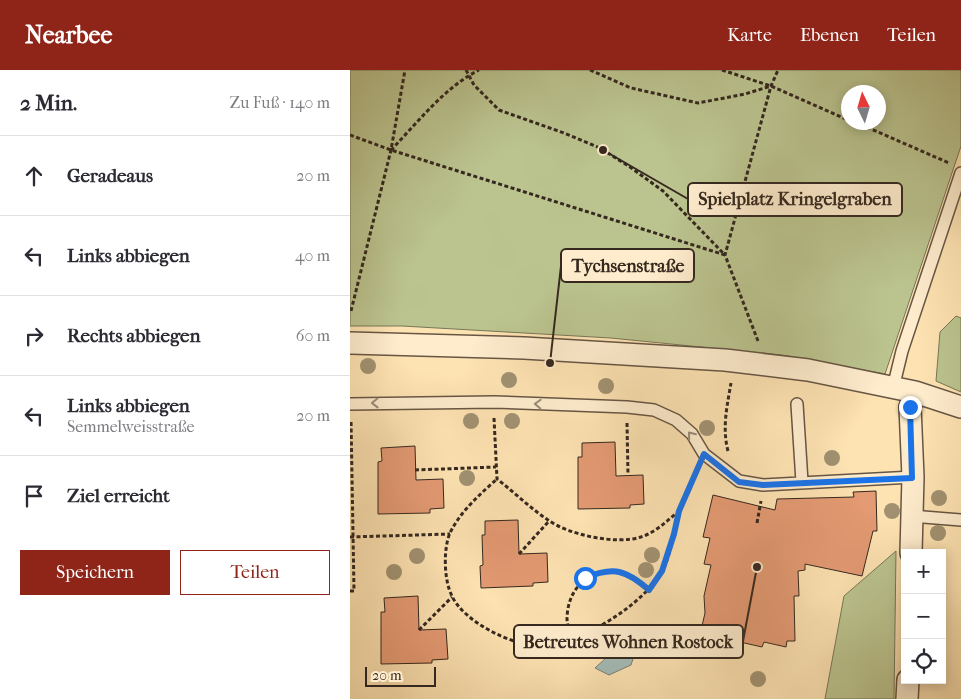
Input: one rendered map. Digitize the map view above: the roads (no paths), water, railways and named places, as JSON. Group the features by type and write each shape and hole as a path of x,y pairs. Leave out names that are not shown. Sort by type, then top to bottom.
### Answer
{"street":[{"path":"350,343 533,349 767,364 808,370 915,392 961,407"},
{"path":"911,549 910,407 915,392"},
{"path":"907,699 908,684"}],"lane":[{"path":"893,388 902,351 957,169"},
{"path":"350,404 494,402 627,407 654,410 676,420 692,434 704,454 739,482 763,485 912,478"},
{"path":"797,404 802,482"},
{"path":"912,516 961,520"}],"water":[{"path":"627,639 636,650 631,665 609,675 595,668"}],"place":[{"name":"Spielplatz Kringelgraben","path":"603,150"},
{"name":"Tychsenstraße","path":"550,363"},
{"name":"Betreutes Wohnen Rostock","path":"757,567"}]}
